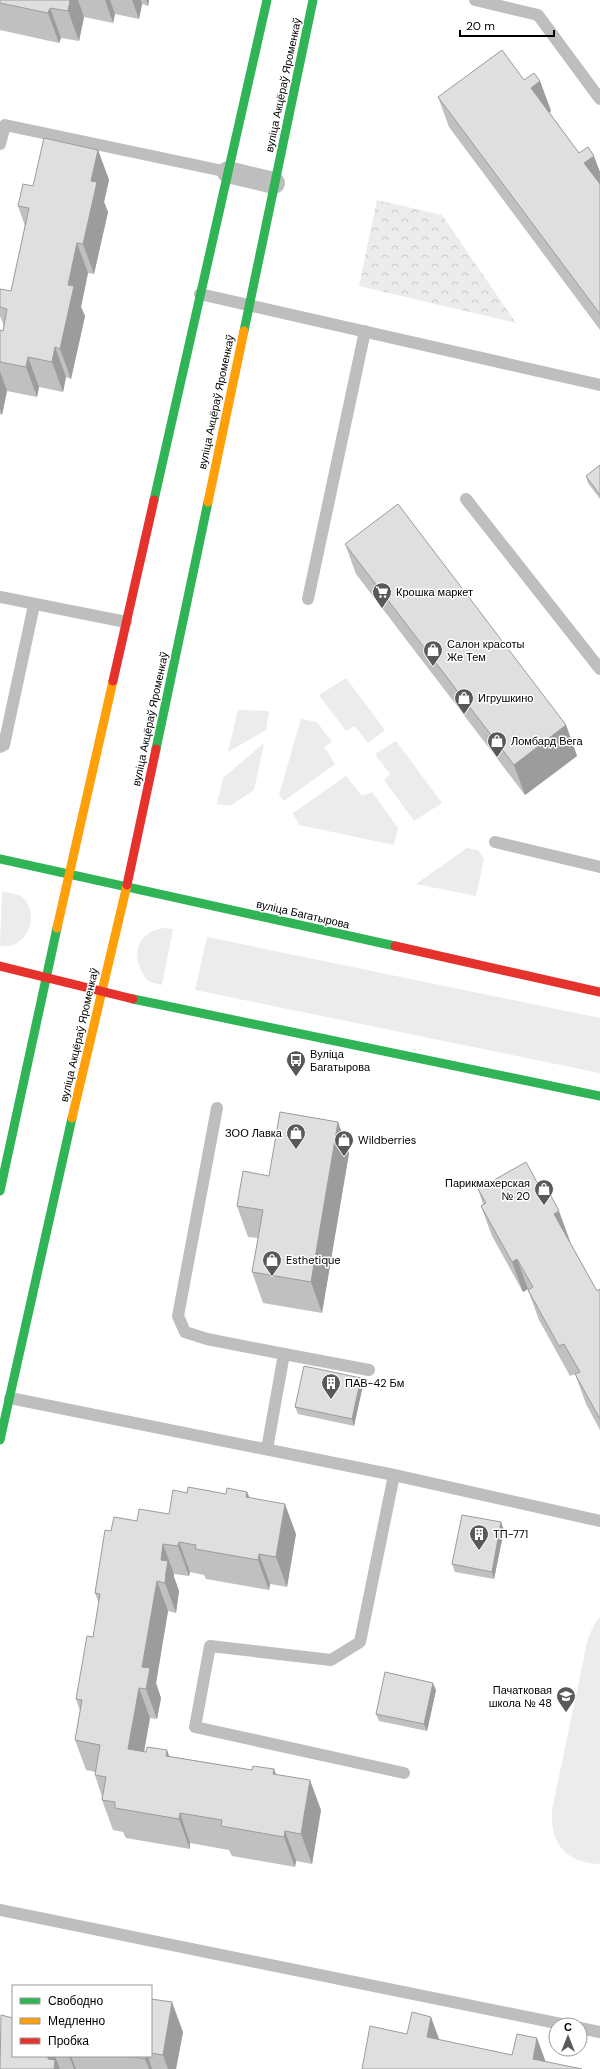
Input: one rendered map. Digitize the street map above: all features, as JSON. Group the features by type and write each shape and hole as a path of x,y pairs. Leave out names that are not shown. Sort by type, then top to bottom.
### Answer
{"street":[{"path":"0,1191 48,978 69,874 267,0"},
{"name":"вуліца Акцёраў Яроменкаў","path":"0,1440 5,1397 127,887 313,0"},
{"path":"228,172 274,184"},
{"name":"вуліца Багатырова","path":"0,859 600,992"},
{"path":"0,966 170,1008 600,1096"}],"lane":[{"path":"475,0 538,15 600,99"},
{"path":"0,144 6,125 228,172"},
{"path":"200,294 600,386"},
{"path":"308,599 365,332"},
{"path":"466,499 600,669"},
{"path":"0,597 34,605 126,622"},
{"path":"0,747 4,745 34,605"},
{"path":"495,842 600,867"},
{"path":"217,1108 178,1316 185,1332 207,1339 370,1370"},
{"path":"267,1449 284,1354"},
{"path":"5,1397 394,1475 600,1521"},
{"path":"394,1475 360,1642 332,1660 210,1646 195,1727 404,1773"},
{"path":"0,1910 548,2021"},
{"path":"588,2030 600,2032"}],"green space":[{"path":"377,200 442,215 516,323 359,286"},
{"path":"346,678 385,730 368,743 355,726 346,731 319,695"},
{"path":"238,710 269,711 266,730 228,752"},
{"path":"301,719 317,722 332,742 324,747 335,764 284,801 279,795"},
{"path":"396,741 442,803 414,821 384,780 390,774 375,754"},
{"path":"264,743 254,790 230,806 217,804 223,778"},
{"path":"346,776 362,796 372,792 398,828 394,845 299,825 293,813"},
{"path":"467,848 478,850 484,859 476,896 416,884"},
{"path":"2,891 20,896 27,902 30,910 31,919 25,936 10,946 0,946"},
{"path":"162,928 173,929 162,985 148,981 140,967 137,953 141,942 149,933"},
{"path":"207,937 600,1018 600,1073 195,990"},
{"path":"600,1617 599,1864 577,1859 562,1849 554,1832 552,1810 588,1638 594,1625"}],"building":[{"path":"0,0 70,0 68,11 50,8 48,13 0,3"},
{"path":"502,50 524,80 534,73 540,81 531,88 579,153 588,147 594,156 584,163 600,184 600,314 438,97"},
{"path":"44,138 98,150 91,181 97,182 83,244 77,243 68,285 74,286 60,349 55,347 52,362 28,357 26,367 0,362 0,330 3,331 7,309 0,307 0,289 11,291 29,208 18,206 23,184 33,186"},
{"path":"600,465 600,495 586,476"},
{"path":"398,504 566,725 514,765 345,544"},
{"path":"280,1112 338,1122 311,1282 252,1272 263,1210 237,1206 243,1171 269,1176"},
{"path":"526,1162 545,1197 550,1194 559,1211 554,1214 597,1291 600,1289 600,1419 575,1374 580,1372 564,1344 559,1346 528,1290 533,1287 517,1259 512,1262 481,1206 486,1203 478,1189"},
{"name":"ПАВ-42 Бм","path":"304,1366 361,1378 352,1419 295,1407"},
{"path":"188,1487 226,1494 227,1488 247,1492 246,1497 285,1504 276,1557 259,1554 258,1560 195,1549 196,1545 179,1542 178,1546 163,1544 161,1560 168,1561 165,1583 157,1581 142,1667 150,1668 146,1689 139,1688 128,1749 146,1752 147,1747 167,1750 166,1756 252,1770 253,1766 274,1769 273,1774 310,1780 301,1834 285,1831 284,1837 221,1826 222,1820 180,1813 179,1819 115,1808 115,1802 102,1800 106,1777 95,1775 100,1745 75,1740 82,1700 76,1699 87,1636 93,1637 100,1594 95,1593 105,1530 111,1531 114,1517 137,1521 139,1509 169,1514 173,1490 187,1493"},
{"name":"ТП-771","path":"462,1515 501,1522 492,1572 452,1564"},
{"path":"385,1672 433,1683 424,1724 376,1714"},
{"path":"152,1999 172,2002 163,2055 152,2053"},
{"path":"412,2012 431,2017 427,2037 512,2055 517,2034 537,2038 533,2059 582,2069 362,2069 370,2026 407,2034"},
{"path":"1,2015 12,2018 12,2057 48,2057 48,2059 55,2060 54,2069 0,2069"},
{"path":"134,2057 146,2057 145,2059"}],"traffic: fast":[{"path":"154,500 267,0"},
{"path":"244,331 313,0"},
{"path":"156,749 208,502"},
{"path":"0,859 395,946"},
{"path":"0,1191 57,928"},
{"path":"133,999 600,1096"},
{"path":"0,1440 72,1118"}],"traffic: slow":[{"path":"208,502 244,331"},
{"path":"57,928 113,681"},
{"path":"72,1118 127,885"}],"traffic: jam":[{"path":"113,681 154,500"},
{"path":"127,885 156,749"},
{"path":"395,946 600,992"},
{"path":"0,966 133,999"}],"place":[{"name":"Крошка маркет","path":"382,609"},
{"name":"Салон красоты Же Тем","path":"433,667"},
{"name":"Игрушкино","path":"464,715"},
{"name":"Ломбард Вега","path":"497,758"},
{"name":"Вуліца Багатырова","path":"296,1077"},
{"name":"ЗОО Лавка","path":"296,1150"},
{"name":"Wildberries","path":"344,1157"},
{"name":"Парикмахерская № 20","path":"544,1206"},
{"name":"Esthetique","path":"272,1277"},
{"name":"ПАВ-42 Бм","path":"331,1400"},
{"name":"ТП-771","path":"479,1551"},
{"name":"Пачатковая школа № 48","path":"566,1713"}]}
